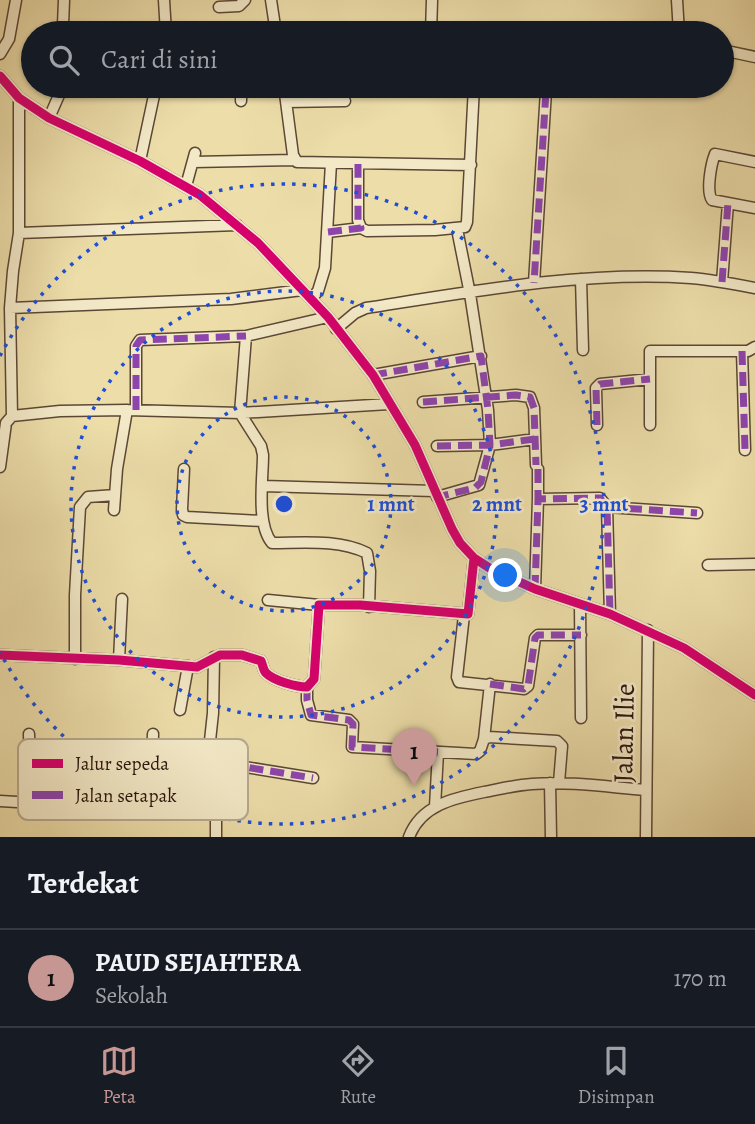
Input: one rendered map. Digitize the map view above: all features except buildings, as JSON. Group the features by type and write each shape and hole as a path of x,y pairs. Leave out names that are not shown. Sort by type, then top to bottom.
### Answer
{"street":[{"path":"0,54 9,39 16,0"},
{"path":"63,21 64,0"},
{"path":"164,0 165,21"},
{"path":"219,7 239,6 245,0"},
{"path":"271,0 274,21"},
{"path":"431,21 432,0"},
{"path":"677,0 678,21"},
{"path":"734,53 755,57"},
{"path":"0,76 19,98 48,118 140,161 186,187 211,202 258,243 328,317 373,375 415,445 456,536 474,558 491,569 535,589 611,614 648,630 684,648 755,695"},
{"path":"0,467 6,423 12,416 10,308 19,233 19,98"},
{"path":"48,118 57,98"},
{"path":"140,161 153,98"},
{"path":"286,98 295,160"},
{"path":"328,232 361,228 367,231 465,227 474,98"},
{"path":"534,283 546,98"},
{"path":"286,102 345,101"},
{"path":"755,162 718,154 714,156 709,197 755,208"},
{"path":"186,187 194,157 295,160 300,163 471,165"},
{"path":"311,299 323,280 331,163"},
{"path":"358,164 358,220 361,228"},
{"path":"722,282 728,203"},
{"path":"19,233 237,225"},
{"path":"262,486 435,494 479,485 490,444 487,398 457,229"},
{"path":"336,329 355,313 366,308 534,283 580,279 692,278 755,288"},
{"path":"580,279 583,350"},
{"path":"10,308 231,299 302,290"},
{"path":"114,510 117,469 131,410 136,346 140,340 246,336 328,317"},
{"path":"246,336 240,414 261,446 262,521 268,539 272,543 334,544 367,553 370,571 369,607"},
{"path":"650,425 650,351 748,351 755,348"},
{"path":"742,351 745,450"},
{"path":"373,375 481,356"},
{"path":"597,425 596,388 600,384 650,379"},
{"path":"423,402 516,395 530,397 534,408 538,499 535,589"},
{"path":"12,416 60,411 131,410 240,414 389,404"},
{"path":"437,446 535,439"},
{"path":"184,470 183,515 193,519 262,521"},
{"path":"75,659 75,594 80,508 88,497 115,495"},
{"path":"538,499 600,498 607,507 611,614"},
{"path":"607,507 697,513"},
{"path":"268,600 319,606 349,604 464,615 470,611 474,558"},
{"path":"708,565 755,564"},
{"path":"119,660 122,599"},
{"path":"580,605 581,718"},
{"path":"319,606 314,679 307,687 307,700 311,715 349,720 353,724 352,747 479,754 484,739 490,684"},
{"path":"464,615 457,677 459,682 524,689 528,687 535,638 538,635 581,635"},
{"name":"Jalan Ilie","path":"646,837 648,630"},
{"path":"0,655 188,666 201,666 220,655 252,657 261,661 266,673 291,684 307,687"},
{"path":"209,739 214,657"},
{"path":"180,710 188,666"},
{"path":"29,734 29,739"},
{"path":"153,734 153,739"},
{"path":"484,739 489,737 560,742 562,754 554,783 551,837"},
{"path":"435,807 438,752"},
{"path":"248,767 313,778"},
{"path":"409,837 412,828 426,812 458,797 522,785 554,783 645,790"},
{"path":"0,801 18,802"}],"marked path":[{"path":"534,283 546,98"},
{"path":"328,232 361,228 358,220 358,164"},
{"path":"722,282 728,203"},
{"path":"136,410 136,346 140,340 246,336"},
{"path":"742,351 745,450"},
{"path":"373,375 481,356 490,445 481,482 475,488 437,497"},
{"path":"597,425 596,388 600,384 650,379"},
{"path":"423,402 516,395 530,397 534,408 536,465"},
{"path":"437,446 490,445 535,439"},
{"path":"538,469 538,499"},
{"path":"535,589 538,499 600,498 607,507 610,614"},
{"path":"607,507 697,513"},
{"path":"490,684 524,689 528,686 535,638 538,635 581,635"},
{"path":"307,687 311,715 349,720 353,724 352,747 438,752"},
{"path":"248,767 313,778"}],"cycle path":[{"path":"0,76 19,98 49,118 140,161 200,195 258,243 328,317 373,375 415,445 452,529 474,558 491,569 535,589 610,614 684,648 755,695"},
{"path":"0,655 119,660 197,667 220,655 242,655 261,661 265,672 274,679 307,687 314,679 319,605 360,605 468,614 474,558"}],"place":[{"name":"PAUD SEJAHTERA","path":"414,786"}]}
